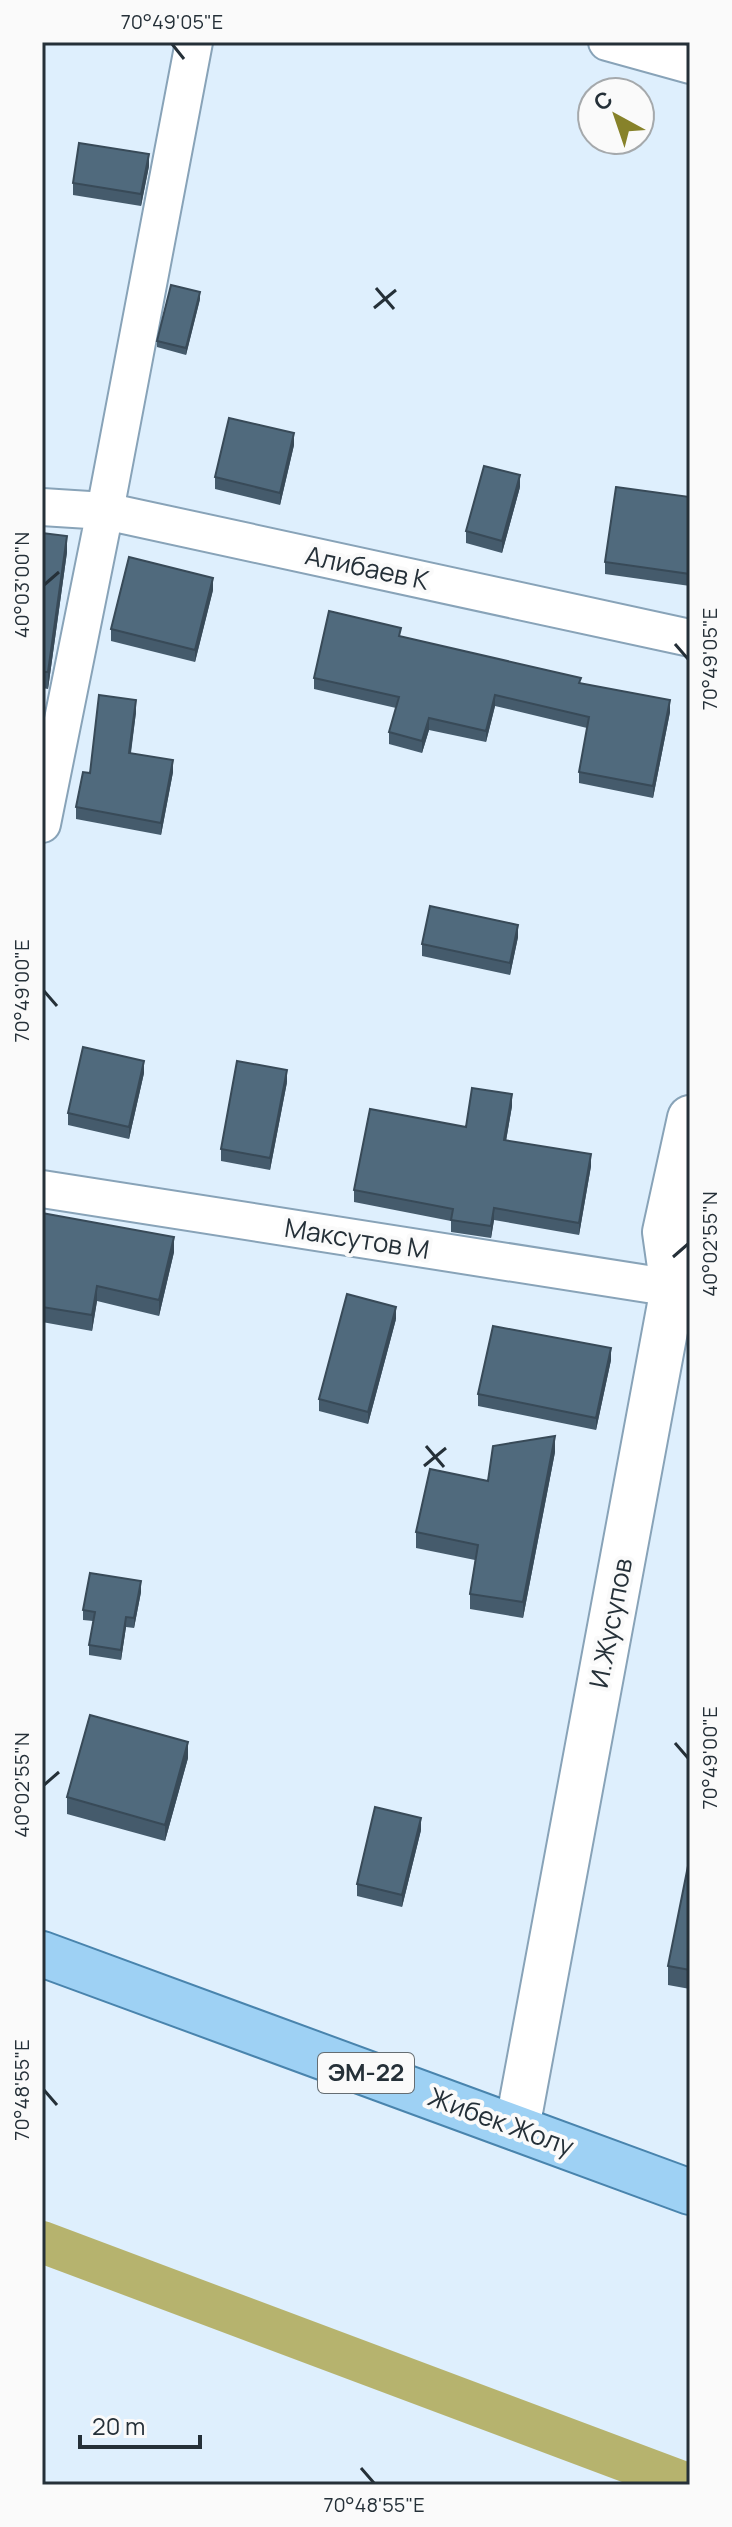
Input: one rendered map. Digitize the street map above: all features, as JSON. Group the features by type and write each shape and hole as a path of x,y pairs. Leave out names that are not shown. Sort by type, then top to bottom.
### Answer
{"main road":[{"name":"Жибек Жолу","path":"42,1954 690,2192"}],"street":[{"path":"42,824 194,42"},
{"path":"607,42 690,65"},
{"name":"Алибаев К","path":"42,507 105,511 690,638"},
{"name":"И.Жусупов","path":"517,2128 673,1288 690,1118"},
{"name":"Максутов М","path":"42,1189 673,1288"}],"building":[{"path":"79,143 149,154 141,194 73,183"},
{"path":"171,285 200,292 186,348 157,341"},
{"path":"229,418 294,433 280,493 215,477"},
{"path":"484,466 520,475 502,541 466,531"},
{"path":"616,487 690,497 690,574 605,562"},
{"path":"42,533 67,536 48,672 42,672"},
{"path":"129,557 213,578 195,650 111,629"},
{"path":"329,611 401,628 399,636 581,678 579,683 670,700 653,786 579,772 589,717 495,695 486,731 429,718 422,741 389,732 399,697 314,678"},
{"path":"99,695 136,700 129,753 173,760 161,823 76,807 83,772 90,773"},
{"path":"430,906 518,925 510,963 422,944"},
{"path":"83,1047 144,1061 129,1127 68,1113"},
{"path":"237,1061 287,1070 270,1158 221,1149"},
{"path":"472,1088 512,1094 504,1140 591,1154 579,1223 494,1208 491,1226 451,1220 453,1209 354,1190 370,1109 466,1127"},
{"path":"42,1213 174,1237 159,1300 97,1286 92,1315 42,1307"},
{"path":"347,1294 396,1307 368,1412 319,1399"},
{"path":"493,1326 611,1348 596,1418 478,1394"},
{"path":"555,1436 523,1602 470,1594 478,1545 416,1532 430,1469 488,1481 493,1446"},
{"path":"90,1573 141,1581 134,1618 126,1617 121,1650 89,1645 95,1612 83,1610"},
{"path":"90,1715 188,1742 165,1825 67,1797"},
{"path":"375,1807 421,1818 402,1895 357,1884"},
{"path":"690,1856 690,1970 668,1966"}],"waterway":[{"path":"42,2242 690,2485"}]}
